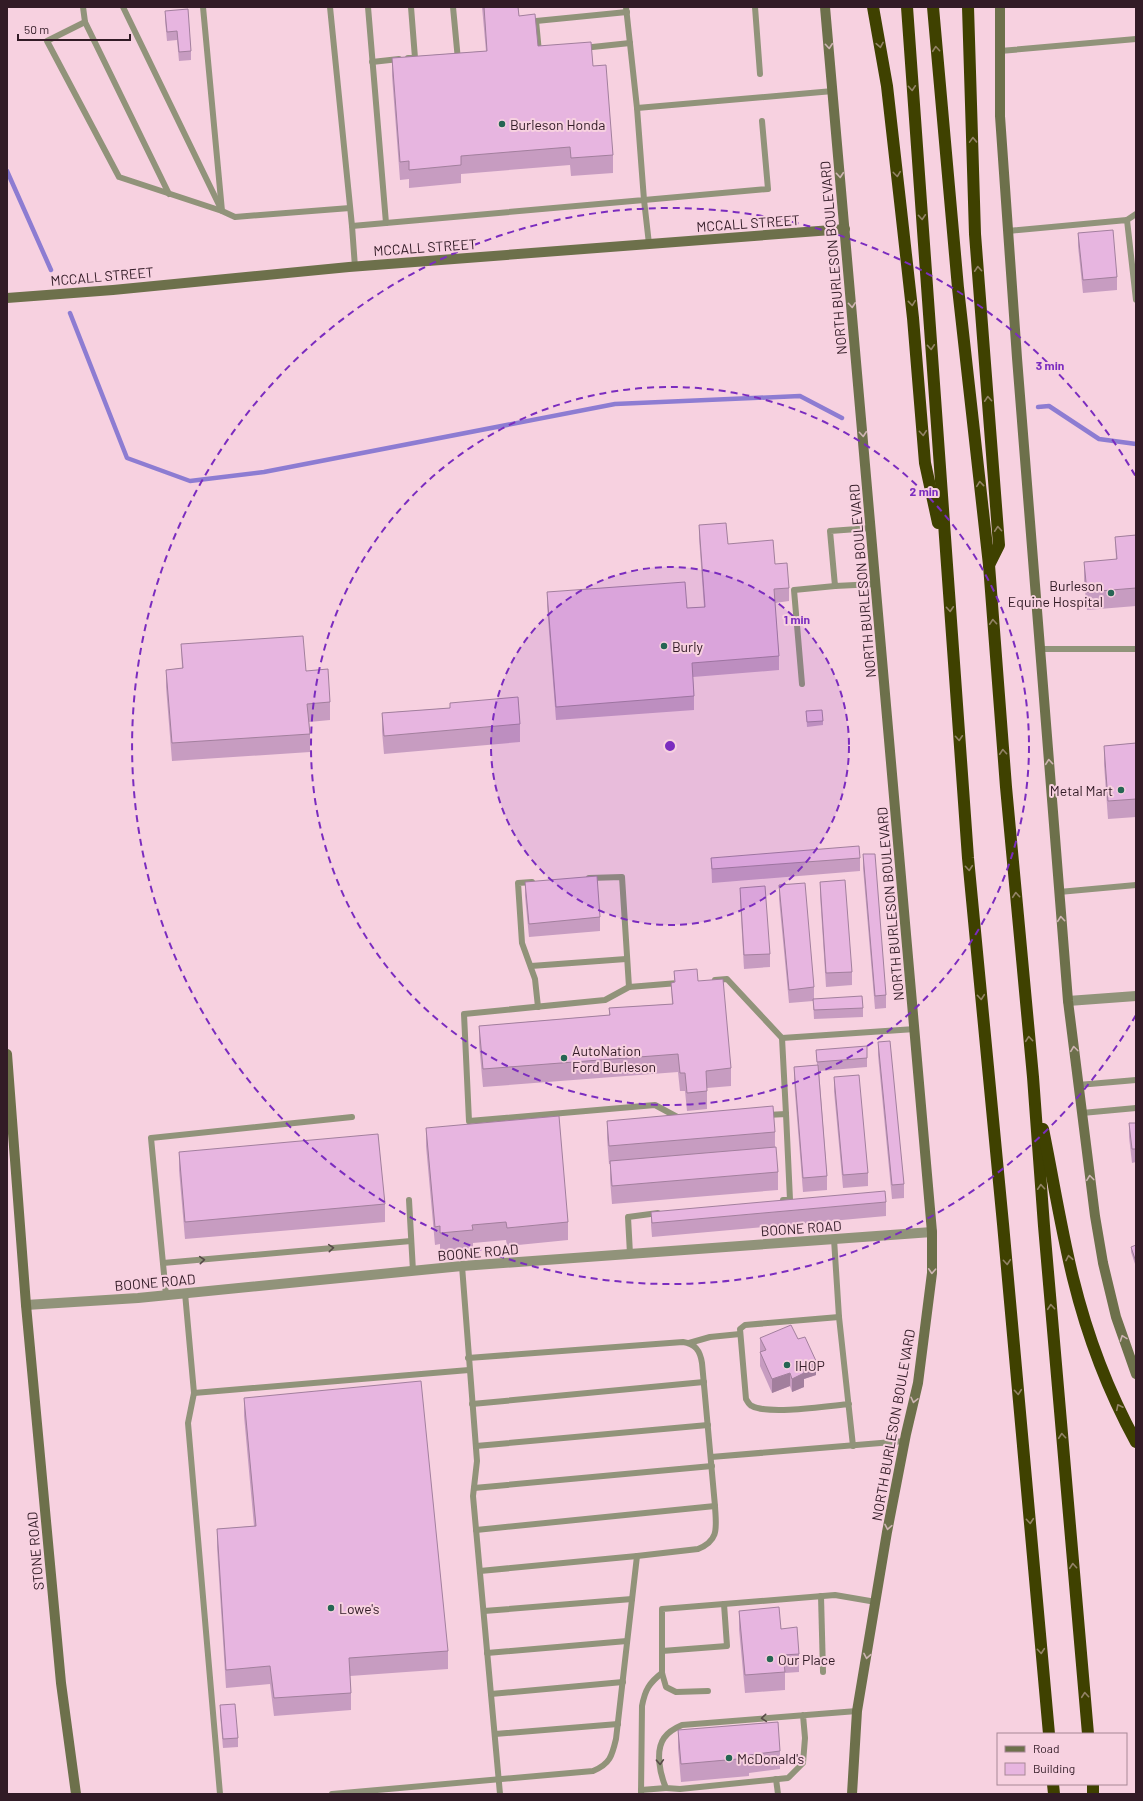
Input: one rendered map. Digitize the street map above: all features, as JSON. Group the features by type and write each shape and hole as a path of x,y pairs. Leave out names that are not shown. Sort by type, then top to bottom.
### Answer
{"highway":[{"path":"873,7 887,86 913,318 925,463 947,570"},
{"path":"907,7 968,858 1049,1733"},
{"path":"933,7 957,280 989,565 1006,787 1033,1077 1044,1226 1088,1733"},
{"path":"968,7 975,234 999,545 989,565"},
{"path":"1033,1077 1073,1278 1086,1326 1109,1387 1136,1442"}],"main road":[{"name":"NORTH BURLESON BOULEVARD","path":"825,7 872,528 932,1232 932,1273 918,1383 905,1441 857,1711 852,1794"},
{"path":"1000,7 1000,116 1068,1001 1095,1216 1103,1263 1116,1317 1134,1360 1136,1374"},
{"name":"MCCALL STREET","path":"7,298 112,290 355,267 845,229"},
{"name":"STONE ROAD","path":"7,1054 26,1305 61,1683 76,1794"}],"street":[{"path":"1068,1001 1136,996"},
{"name":"BOONE ROAD","path":"26,1305 166,1295 462,1266 932,1232"}],"lane":[{"path":"83,7 85,22 169,194"},
{"path":"123,7 222,211"},
{"path":"203,7 222,211"},
{"path":"330,7 355,267"},
{"path":"368,7 386,223"},
{"path":"372,62 415,58 411,7"},
{"path":"453,7 458,63"},
{"path":"755,7 760,74"},
{"path":"546,51 539,52 536,21 627,9 649,244"},
{"path":"85,22 47,42 119,177 222,211 235,217 350,208"},
{"path":"1000,51 1136,39"},
{"path":"577,48 630,43"},
{"path":"637,108 833,91"},
{"path":"352,226 768,189 762,121"},
{"path":"1008,231 1127,220 1136,214"},
{"path":"1127,220 1136,300"},
{"path":"835,586 830,531 872,528"},
{"path":"802,684 794,590 876,584"},
{"path":"1040,649 1136,649"},
{"path":"582,879 622,877 626,959 629,987"},
{"path":"538,1006 535,979 522,943 518,883 542,881"},
{"path":"1059,892 1136,885"},
{"path":"531,966 626,959"},
{"path":"712,980 726,979 782,1038 790,1200 775,1201"},
{"path":"681,983 629,987 606,1000 464,1014 469,1121 656,1105 687,1122"},
{"path":"782,1038 915,1030"},
{"path":"1078,1085 1136,1080"},
{"path":"1082,1113 1136,1108"},
{"path":"763,1116 786,1114"},
{"path":"166,1295 151,1138 352,1117"},
{"path":"409,1200 413,1271"},
{"path":"630,1254 628,1216 666,1212"},
{"path":"834,1239 839,1317 853,1446"},
{"path":"163,1263 411,1241"},
{"path":"462,1266 477,1461 473,1496 500,1794"},
{"path":"185,1293 194,1393 188,1423 220,1794"},
{"path":"839,1317 745,1325 740,1329 746,1400 751,1406 761,1409 792,1409 849,1404"},
{"path":"689,1343 710,1337 740,1334"},
{"path":"468,1358 682,1342 695,1346 701,1356 715,1506 714,1536 706,1546 698,1549 480,1571"},
{"path":"194,1393 470,1370"},
{"path":"472,1404 704,1382"},
{"path":"476,1446 708,1425"},
{"path":"710,1457 905,1441"},
{"path":"474,1488 712,1466"},
{"path":"476,1530 715,1506"},
{"path":"332,1794 499,1778 593,1771 604,1767 612,1756 618,1724 637,1556"},
{"path":"708,1690 676,1692 666,1687 662,1673 662,1609 835,1595 876,1602"},
{"path":"821,1596 823,1672"},
{"path":"484,1611 632,1598"},
{"path":"662,1651 727,1646 724,1604"},
{"path":"487,1653 627,1641"},
{"path":"662,1673 644,1692 642,1706 641,1792 666,1788 680,1789 788,1778 803,1763 805,1738 803,1715"},
{"path":"491,1694 623,1682"},
{"path":"666,1788 660,1768 660,1751 664,1738 673,1729 682,1725 857,1711"},
{"path":"495,1734 618,1724"},
{"path":"776,1779 778,1794"}],"building":[{"name":"Burleson Honda","path":"484,7 518,7 519,16 535,14 538,46 591,42 593,66 606,65 613,155 571,158 570,147 461,156 461,165 409,170 409,161 400,162 392,58 487,51"},
{"path":"188,9 191,51 179,52 177,31 167,32 165,11"},
{"path":"1113,230 1117,277 1083,280 1078,233"},
{"name":"Burly","path":"726,523 728,544 773,540 775,564 787,563 789,588 774,589 779,656 692,663 694,696 556,707 547,592 685,582 687,608 705,607 699,525"},
{"path":"1136,535 1136,588 1087,592 1084,562 1117,559 1115,537"},
{"path":"303,636 306,671 328,669 330,702 307,704 310,734 172,743 166,670 183,668 181,644"},
{"path":"518,697 520,724 384,736 382,713 450,708 450,703"},
{"path":"822,710 823,721 807,722 806,711"},
{"name":"Metal Mart","path":"1136,743 1136,799 1108,801 1104,746"},
{"path":"859,846 860,858 712,869 711,858"},
{"path":"863,854 875,854 886,995 875,996"},
{"path":"597,876 600,917 529,924 525,882"},
{"path":"845,880 852,972 826,973 820,882"},
{"path":"805,883 814,987 789,990 779,885"},
{"path":"765,886 770,954 744,955 740,888"},
{"path":"697,969 698,981 723,979 731,1068 706,1071 707,1091 687,1093 685,1073 680,1073 678,1054 483,1069 479,1026 610,1015 609,1008 673,1004 671,983 675,982 674,971"},
{"path":"862,996 863,1008 814,1010 813,999"},
{"path":"890,1041 904,1184 892,1185 878,1042"},
{"path":"867,1046 867,1058 817,1062 816,1050"},
{"path":"818,1065 827,1176 803,1178 794,1067"},
{"path":"859,1075 868,1173 843,1175 834,1077"},
{"path":"773,1106 775,1132 609,1146 607,1121"},
{"path":"559,1116 568,1222 507,1228 506,1222 472,1225 473,1230 440,1233 440,1226 435,1227 426,1128"},
{"path":"1129,1123 1136,1123 1136,1149 1132,1149"},
{"path":"378,1134 385,1204 185,1222 179,1152"},
{"path":"776,1147 778,1172 612,1186 610,1161"},
{"path":"885,1191 886,1202 652,1223 651,1212"},
{"path":"1136,1245 1136,1262 1131,1247"},
{"name":"IHOP","path":"791,1325 798,1339 805,1337 816,1361 801,1367 804,1373 792,1379 790,1373 772,1379 760,1352 766,1350 760,1338"},
{"name":"Lowe's","path":"421,1381 448,1651 349,1658 351,1693 274,1698 270,1666 226,1670 217,1529 256,1526 244,1398"},
{"name":"Our Place","path":"779,1607 781,1629 797,1627 799,1654 783,1655 785,1672 745,1675 739,1611"},
{"path":"235,1704 238,1738 223,1739 220,1705"},
{"path":"778,1722 780,1751 749,1755 749,1758 681,1764 678,1730"}],"waterway":[{"path":"7,171 51,270"},
{"path":"70,313 127,458 190,481 264,472 615,404 800,396 842,418"},
{"path":"1038,407 1049,406 1099,439 1136,444"}],"place":[{"name":"Burleson Honda","path":"502,124"},
{"name":"Burleson Equine Hospital","path":"1111,593"},
{"name":"Burly","path":"664,646"},
{"name":"Metal Mart","path":"1121,790"},
{"name":"AutoNation Ford Burleson","path":"564,1058"},
{"name":"IHOP","path":"787,1365"},
{"name":"Lowe's","path":"331,1608"},
{"name":"Our Place","path":"770,1659"},
{"name":"McDonald's","path":"729,1758"}]}
